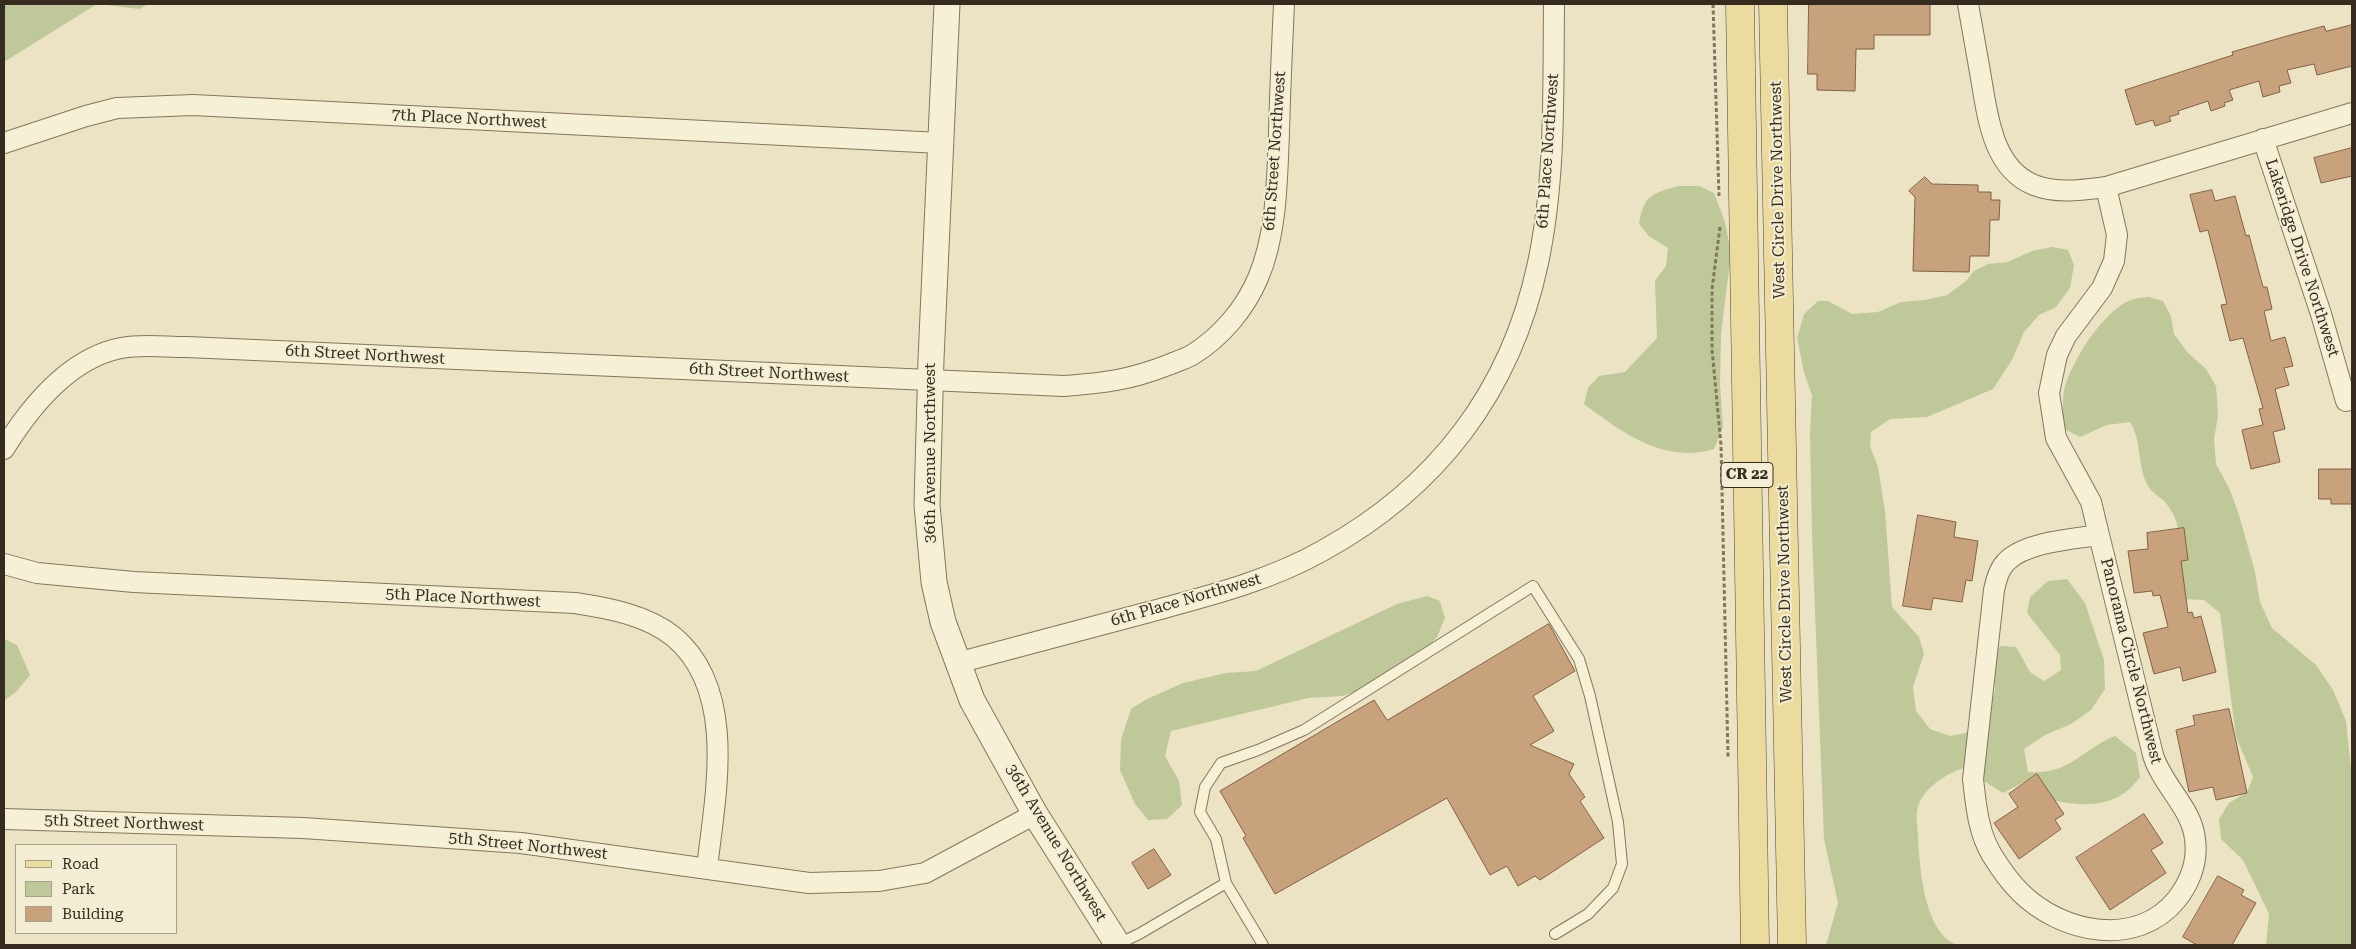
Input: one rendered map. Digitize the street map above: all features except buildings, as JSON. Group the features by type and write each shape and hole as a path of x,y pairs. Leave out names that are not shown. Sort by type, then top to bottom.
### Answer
{"main road":[{"name":"CR 22","path":"1740,4 1756,945"},
{"name":"West Circle Drive Northwest","path":"1773,4 1792,945"}],"street":[{"name":"36th Avenue Northwest","path":"947,4 930,381 927,505 929,542 943,622 972,700 1035,814 1117,945"},
{"name":"6th Street Northwest","path":"4,449 48,391 94,358 121,348 196,347 1064,386 1112,383 1151,372 1191,356 1218,336 1241,309 1258,278 1267,248 1273,214 1277,169 1284,4"},
{"name":"6th Place Northwest","path":"957,663 1215,594 1267,576 1321,552 1360,528 1405,494 1438,462 1469,424 1494,386 1512,349 1528,304 1538,262 1550,181 1554,4"},
{"path":"1968,4 1988,119 1997,146 2010,166 2031,184 2043,188 2079,191 2106,187 2352,113"},
{"name":"7th Place Northwest","path":"4,143 86,116 117,108 193,105 940,143"},
{"name":"Lakeridge Drive Northwest","path":"2263,139 2316,297 2346,401 2352,400"},
{"name":"Panorama Circle Northwest","path":"2099,535 2020,551 2006,562 1998,574 1994,590 1973,778 1981,831 1991,854 2020,892 2041,909 2062,920 2087,928 2125,932 2142,927 2159,918 2173,904 2183,891 2192,873 2196,840 2193,827 2158,772 2091,502 2056,438 2049,393 2057,355 2066,336 2102,288 2114,262 2117,235 2106,187"},
{"name":"5th Place Northwest","path":"4,564 37,573 134,582 574,603 609,608 644,620 674,637 692,657 706,680 714,712 718,744 718,775 707,868"},
{"name":"5th Street Northwest","path":"4,819 303,828 446,837 598,852 809,883 879,881 925,873 1035,814"}],"lane":[{"path":"1264,945 1226,883 1216,839 1200,812 1206,787 1221,763 1258,750 1304,730 1533,586 1579,658 1590,696 1618,822 1622,864 1612,888 1588,914 1555,934"},
{"path":"1117,945 1226,883"}],"path":[{"path":"1713,4 1719,198"},
{"path":"1720,226 1712,289 1712,349 1721,445 1728,764"}],"green space":[{"path":"4,4 97,4 4,62"},
{"path":"97,4 148,4 140,9"},
{"path":"1678,186 1699,186 1714,193 1725,222 1731,253 1721,334 1720,385 1723,427 1714,449 1696,453 1661,449 1645,443 1629,435 1584,404 1588,388 1599,376 1625,372 1657,338 1655,281 1666,266 1668,248 1649,236 1639,224 1643,207 1650,197 1661,191"},
{"path":"2052,247 2068,250 2074,265 2070,288 2056,307 2039,315 2024,332 2012,360 1993,389 1927,417 1890,419 1871,432 1870,446 1878,467 1885,511 1892,607 1919,637 1924,654 1913,687 1916,711 1930,729 1950,736 1966,733 1989,709 1995,691 1995,656 2000,646 2016,647 2030,672 2044,681 2061,670 2060,655 2027,613 2030,597 2048,581 2067,579 2085,603 2104,660 2105,689 2091,710 2071,724 2045,735 2024,749 2028,772 2055,770 2065,766 2115,736 2136,753 2140,777 2131,787 2113,799 2102,803 2080,804 2055,801 2037,775 2003,793 1963,768 1948,775 1934,784 1923,796 1917,811 1917,821 1923,882 1931,914 1937,927 1946,938 1957,945 1826,945 1838,903 1824,839 1812,534 1810,433 1812,395 1804,372 1797,338 1804,314 1818,301 1828,301 1852,314 1878,312 1901,302 1925,300 1947,295 1966,281 1974,271 1988,264 2008,262 2032,251"},
{"path":"2149,297 2163,301 2171,316 2174,334 2188,353 2206,369 2216,386 2218,416 2214,439 2216,464 2230,490 2239,515 2255,572 2260,602 2272,628 2316,665 2333,690 2346,721 2352,780 2352,945 2266,945 2269,914 2243,860 2221,839 2219,819 2229,803 2247,792 2253,777 2236,737 2220,613 2204,600 2185,599 2172,584 2179,542 2177,523 2166,503 2147,484 2134,429 2130,422 2107,425 2080,437 2064,429 2064,391 2073,366 2090,338 2101,324 2123,304 2134,299"},
{"path":"1427,596 1440,601 1445,618 1437,637 1408,668 1387,681 1342,696 1308,698 1171,731 1165,756 1179,781 1182,805 1167,819 1148,820 1135,804 1120,770 1121,740 1131,709 1145,700 1183,683 1226,673 1256,671 1397,604"},
{"path":"4,639 17,645 30,675 17,691 4,701"}]}
